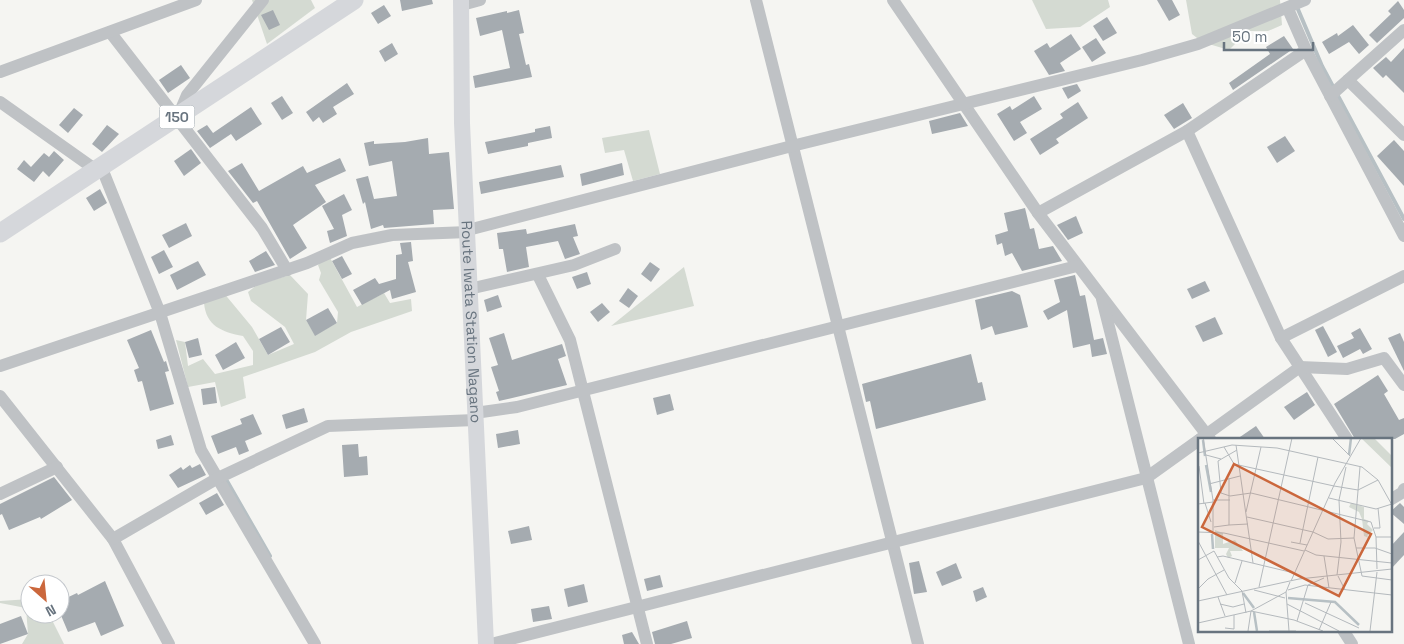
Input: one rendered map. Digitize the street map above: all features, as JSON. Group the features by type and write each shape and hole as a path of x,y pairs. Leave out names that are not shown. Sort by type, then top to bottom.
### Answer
{"highway":[{"name":"150","path":"0,233 354,0"}],"main road":[{"name":"Route Iwata Station Nagano","path":"462,2 462,114 486,644"}],"street":[{"path":"0,72 196,0"},
{"path":"178,117 187,95 264,0"},
{"path":"462,2 480,0"},
{"path":"756,0 918,644"},
{"path":"893,0 966,104 1038,213 1077,266 1101,294 1204,438 1300,367 1347,370 1384,358 1404,385"},
{"path":"0,366 287,270 352,243 392,235 468,231 792,146 966,104 1190,46 1305,0"},
{"path":"1288,8 1306,50 1404,236"},
{"path":"1330,96 1404,30"},
{"path":"110,32 178,117 262,228 287,270"},
{"path":"1038,213 1187,131 1306,50"},
{"path":"1348,80 1404,135"},
{"path":"0,102 99,168 160,313 201,450 315,644"},
{"path":"1187,131 1281,338 1346,438"},
{"path":"469,289 538,275 574,265 615,249"},
{"path":"114,539 216,475 328,426 475,417 1077,266"},
{"path":"538,275 570,340 647,644"},
{"path":"1281,338 1404,276"},
{"path":"1101,294 1189,644"},
{"path":"0,396 114,539 169,644"},
{"path":"491,644 1146,478 1198,442"},
{"path":"0,494 57,467"},
{"path":"1392,498 1404,489"},
{"path":"1344,632 1352,644"}],"shaded area":[{"path":"252,0 311,0 315,8 267,44"},
{"path":"1032,0 1108,0 1110,7 1080,27 1046,29"},
{"path":"1186,0 1280,0 1282,25 1268,31 1248,31 1229,50 1202,42 1192,34"},
{"path":"649,130 660,174 633,181 624,150 605,153 602,138"},
{"path":"328,254 357,307 384,293 390,303 411,299 412,311 351,332 315,352 243,377 246,398 221,407 215,382 188,387 176,340 185,342 188,366 203,359 215,374 253,365 253,351 243,336 216,327 205,311 204,303 223,292 252,327 268,355 294,344 285,327 251,301 248,292 257,285 290,275 308,294 306,320 315,335 337,323 338,312 319,280 321,273 318,265"},
{"path":"684,267 694,306 611,326"},
{"path":"20,600 20,607 0,603 0,601"},
{"path":"27,624 54,624 64,644 22,644 28,634"}],"building":[{"path":"400,0 432,0 433,4 402,11"},
{"path":"1157,0 1172,0 1180,15 1169,21"},
{"path":"1398,1 1404,10 1404,18 1377,43 1369,35 1391,14 1388,11"},
{"path":"384,5 391,16 378,24 371,13"},
{"path":"273,10 280,25 269,30 261,15"},
{"path":"519,10 524,33 519,34 526,65 529,64 532,77 475,88 473,76 510,68 502,30 480,36 476,18"},
{"path":"1107,17 1117,33 1103,41 1093,26"},
{"path":"1353,25 1369,45 1359,54 1349,42 1329,54 1322,42 1337,33 1338,36"},
{"path":"1071,34 1081,49 1060,63 1065,71 1049,75 1034,51 1047,43 1050,48"},
{"path":"1284,36 1293,49 1233,90 1229,83 1270,54 1266,47"},
{"path":"1096,38 1106,53 1092,62 1082,47"},
{"path":"392,43 398,54 385,62 379,51"},
{"path":"1404,48 1404,93 1386,75 1383,78 1373,68 1386,57 1391,62"},
{"path":"181,65 190,78 168,93 159,80"},
{"path":"347,83 354,94 333,107 337,114 323,123 319,117 313,122 306,112"},
{"path":"1077,84 1081,91 1068,99 1062,88"},
{"path":"282,96 293,113 282,120 271,103"},
{"path":"1034,96 1042,109 1020,122 1027,133 1014,141 997,114 1010,106 1012,110"},
{"path":"1078,102 1088,118 1056,139 1059,143 1040,155 1030,139 1063,118 1060,114"},
{"path":"1183,103 1192,118 1174,129 1164,115"},
{"path":"251,107 262,124 236,141 231,134 210,148 197,131 207,125 213,133"},
{"path":"74,108 83,115 68,133 59,125"},
{"path":"960,113 968,126 932,134 929,121"},
{"path":"107,125 119,134 102,152 92,144"},
{"path":"550,126 552,138 528,143 528,146 488,154 485,142 535,132 535,129"},
{"path":"1285,136 1295,151 1277,163 1267,147"},
{"path":"428,138 429,154 449,152 454,209 433,210 434,224 384,228 383,225 371,229 365,202 363,204 356,179 368,176 374,199 397,196 392,161 369,166 364,143 374,141 374,144 405,142"},
{"path":"1394,140 1404,151 1404,186 1377,156"},
{"path":"191,149 201,163 184,176 174,161"},
{"path":"54,151 64,160 49,177 43,171 34,182 17,169 24,160 31,167 44,153 49,157"},
{"path":"340,158 346,171 315,185 326,202 293,225 307,248 290,259 257,201 253,203 228,171 242,163 259,191 303,166 307,173"},
{"path":"622,163 624,175 582,186 580,174"},
{"path":"561,165 564,177 481,194 479,182"},
{"path":"100,189 107,203 94,211 86,198"},
{"path":"344,194 352,210 342,215 347,236 330,243 327,231 334,229 322,206"},
{"path":"1025,208 1030,229 1034,228 1039,249 1053,246 1062,261 1022,271 1012,253 1005,256 1002,243 997,245 995,235 1008,231 1004,213"},
{"path":"1076,216 1083,233 1068,240 1057,225"},
{"path":"186,223 192,236 169,248 162,235"},
{"path":"575,224 578,236 573,237 580,254 565,259 558,241 526,247 529,267 507,272 503,249 499,249 497,233 526,229 527,234"},
{"path":"411,242 413,261 408,262 416,292 392,299 390,290 362,305 353,290 375,278 379,284 396,279 396,255 402,254 400,243"},
{"path":"164,250 173,267 159,274 151,257"},
{"path":"266,251 275,265 255,272 249,261"},
{"path":"342,256 352,274 342,279 332,261"},
{"path":"198,261 206,275 177,290 170,275"},
{"path":"650,262 660,269 651,282 641,274"},
{"path":"587,272 591,284 577,289 572,277"},
{"path":"1075,275 1080,296 1085,295 1094,340 1103,338 1107,354 1092,357 1090,344 1073,348 1067,310 1048,320 1043,311 1060,302 1054,280"},
{"path":"1205,281 1210,291 1192,299 1187,289"},
{"path":"628,288 638,296 629,308 619,301"},
{"path":"1012,291 1020,295 1028,327 995,335 992,326 981,330 975,300"},
{"path":"498,295 502,307 487,312 484,300"},
{"path":"602,303 610,312 598,322 590,312"},
{"path":"328,308 337,323 315,336 306,320"},
{"path":"1215,317 1223,334 1203,342 1195,326"},
{"path":"1323,326 1337,352 1328,357 1315,330"},
{"path":"281,327 290,342 268,355 259,339"},
{"path":"1360,328 1372,349 1363,354 1360,349 1343,358 1337,346 1354,338 1351,333"},
{"path":"151,330 164,362 166,361 169,371 165,372 174,404 150,411 142,381 138,382 134,370 139,368 127,340"},
{"path":"504,333 512,360 562,344 566,356 558,359 567,385 499,401 496,392 499,391 491,367 498,365 489,338"},
{"path":"1400,333 1404,342 1404,371 1388,338"},
{"path":"198,338 202,355 189,358 185,342"},
{"path":"236,342 245,358 223,370 215,355"},
{"path":"971,354 978,383 982,382 986,400 876,429 870,401 866,402 862,384"},
{"path":"1378,375 1388,391 1384,394 1399,420 1404,418 1404,434 1395,439 1354,438 1334,404"},
{"path":"215,387 217,403 203,405 201,389"},
{"path":"1307,392 1315,405 1294,420 1284,407"},
{"path":"670,394 674,410 657,415 653,398"},
{"path":"304,408 308,422 286,429 282,415"},
{"path":"253,414 262,434 245,441 249,451 239,455 236,447 218,454 211,436 242,424 240,419"},
{"path":"1256,426 1264,438 1238,438"},
{"path":"518,430 520,444 498,448 496,434"},
{"path":"171,435 174,445 158,449 156,440"},
{"path":"358,444 359,457 367,456 368,475 344,477 342,445"},
{"path":"200,464 206,475 178,488 169,475 181,467 183,470 190,465 192,468"},
{"path":"54,477 72,500 41,519 40,517 9,530 2,514 0,515 0,504"},
{"path":"217,493 224,505 206,515 199,503"},
{"path":"1400,503 1404,507 1404,524 1392,514 1392,510"},
{"path":"529,526 532,540 511,544 508,531"},
{"path":"1404,532 1404,555 1392,568 1392,545"},
{"path":"919,561 927,592 914,594 909,563"},
{"path":"956,563 962,578 942,586 936,572"},
{"path":"660,575 663,587 647,591 644,579"},
{"path":"105,581 124,626 101,636 95,622 68,632 65,624 70,624 70,596 77,593 78,595"},
{"path":"584,584 588,602 568,607 564,589"},
{"path":"983,587 987,597 976,602 973,591"},
{"path":"549,606 552,619 533,622 531,609"},
{"path":"20,616 20,624 24,624 28,634 0,644 0,624"},
{"path":"687,621 692,638 671,644 655,644 652,632"},
{"path":"632,632 639,644 624,644 622,635"}],"waterway":[{"path":"1297,7 1322,66 1404,219"},
{"path":"227,481 270,556"}]}
